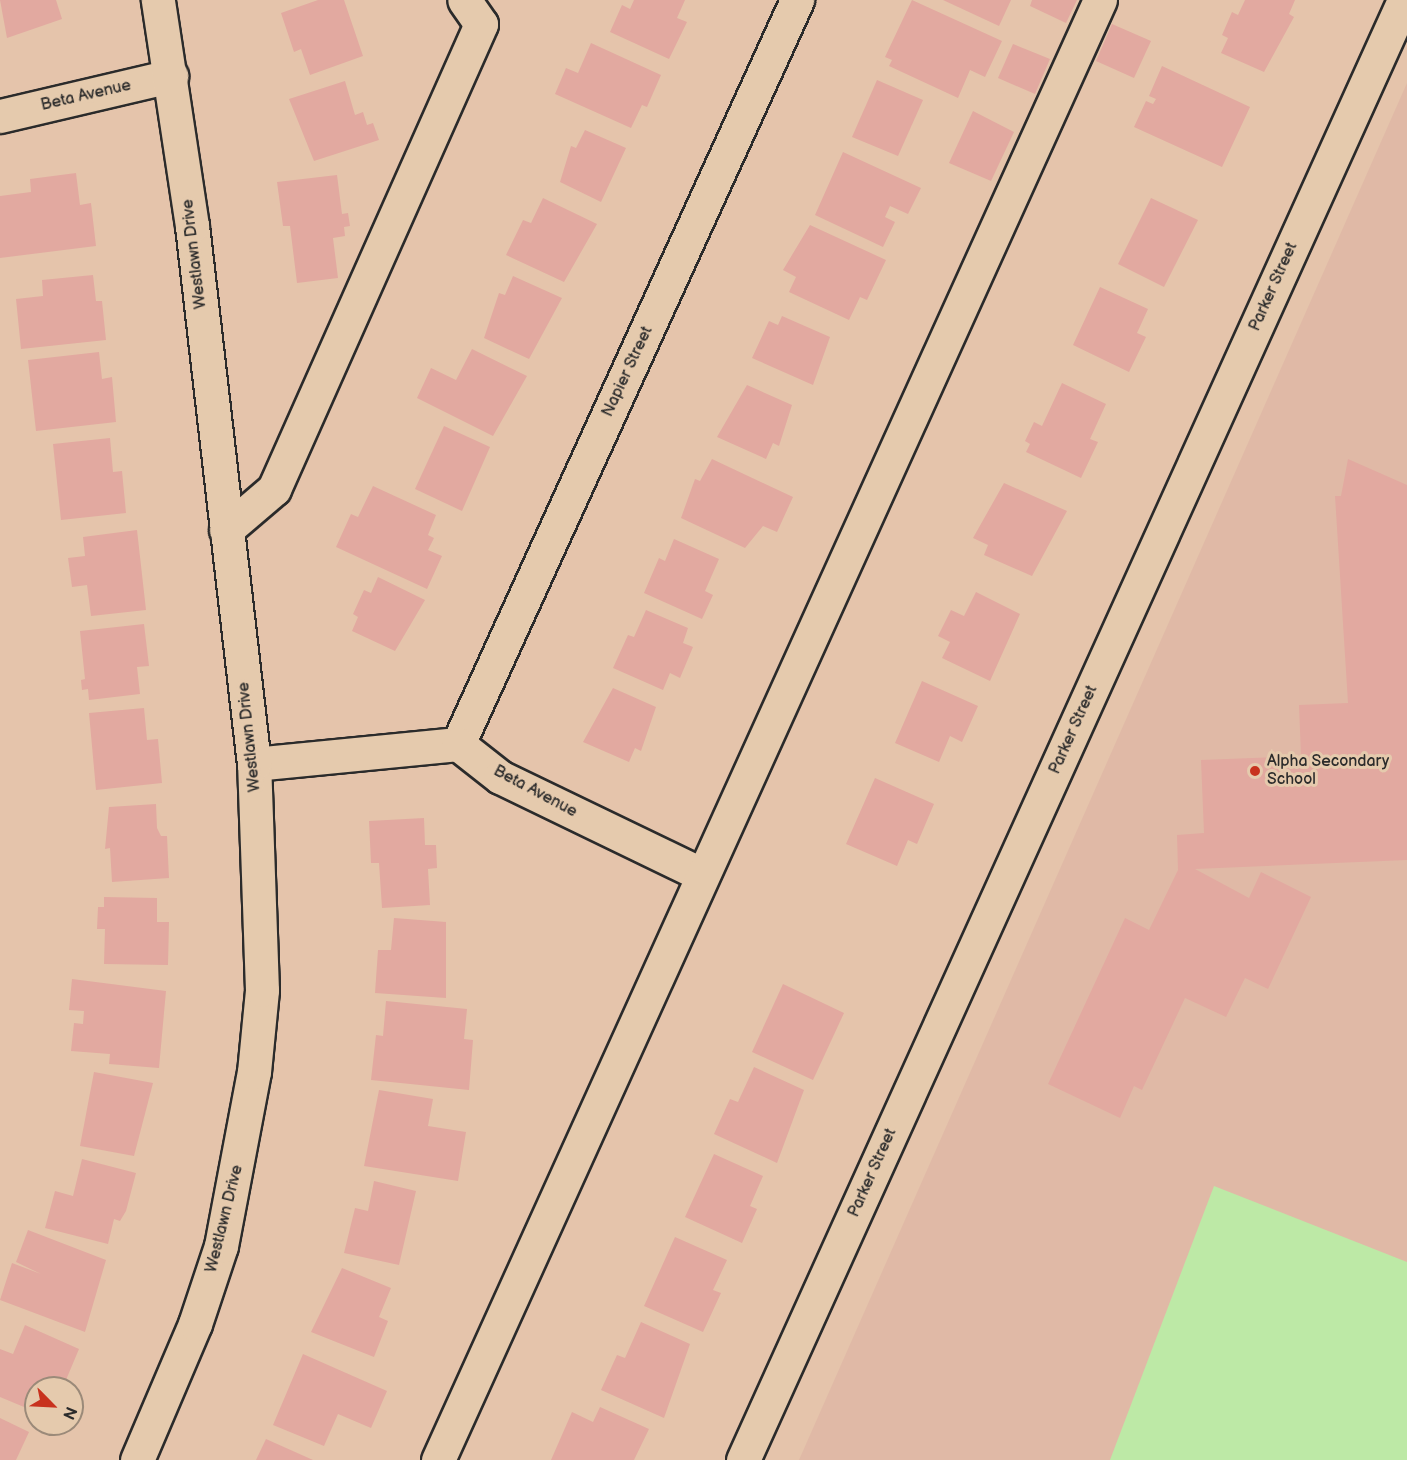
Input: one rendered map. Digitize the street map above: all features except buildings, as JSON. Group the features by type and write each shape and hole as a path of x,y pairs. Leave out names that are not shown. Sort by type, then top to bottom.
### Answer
{"street":[{"name":"Westlawn Drive","path":"137,1460 195,1324 222,1246 238,1170 262,990 254,764 171,76 158,0"},
{"name":"Napier Street","path":"458,744 798,0"},
{"path":"438,1460 1100,0"},
{"name":"Parker Street","path":"743,1460 1404,0"},
{"path":"226,530 274,489 479,8"},
{"name":"Beta Avenue","path":"0,116 171,76"},
{"name":"Beta Avenue","path":"458,744 500,777 703,875"},
{"path":"254,764 458,744"}],"shaded area":[{"name":"Alpha Secondary School","path":"1407,83 1407,1460 799,1460"}],"green space":[{"path":"1214,1186 1407,1262 1407,1460 1110,1460"}],"place":[{"name":"Alpha Secondary School","path":"1255,771"}]}
